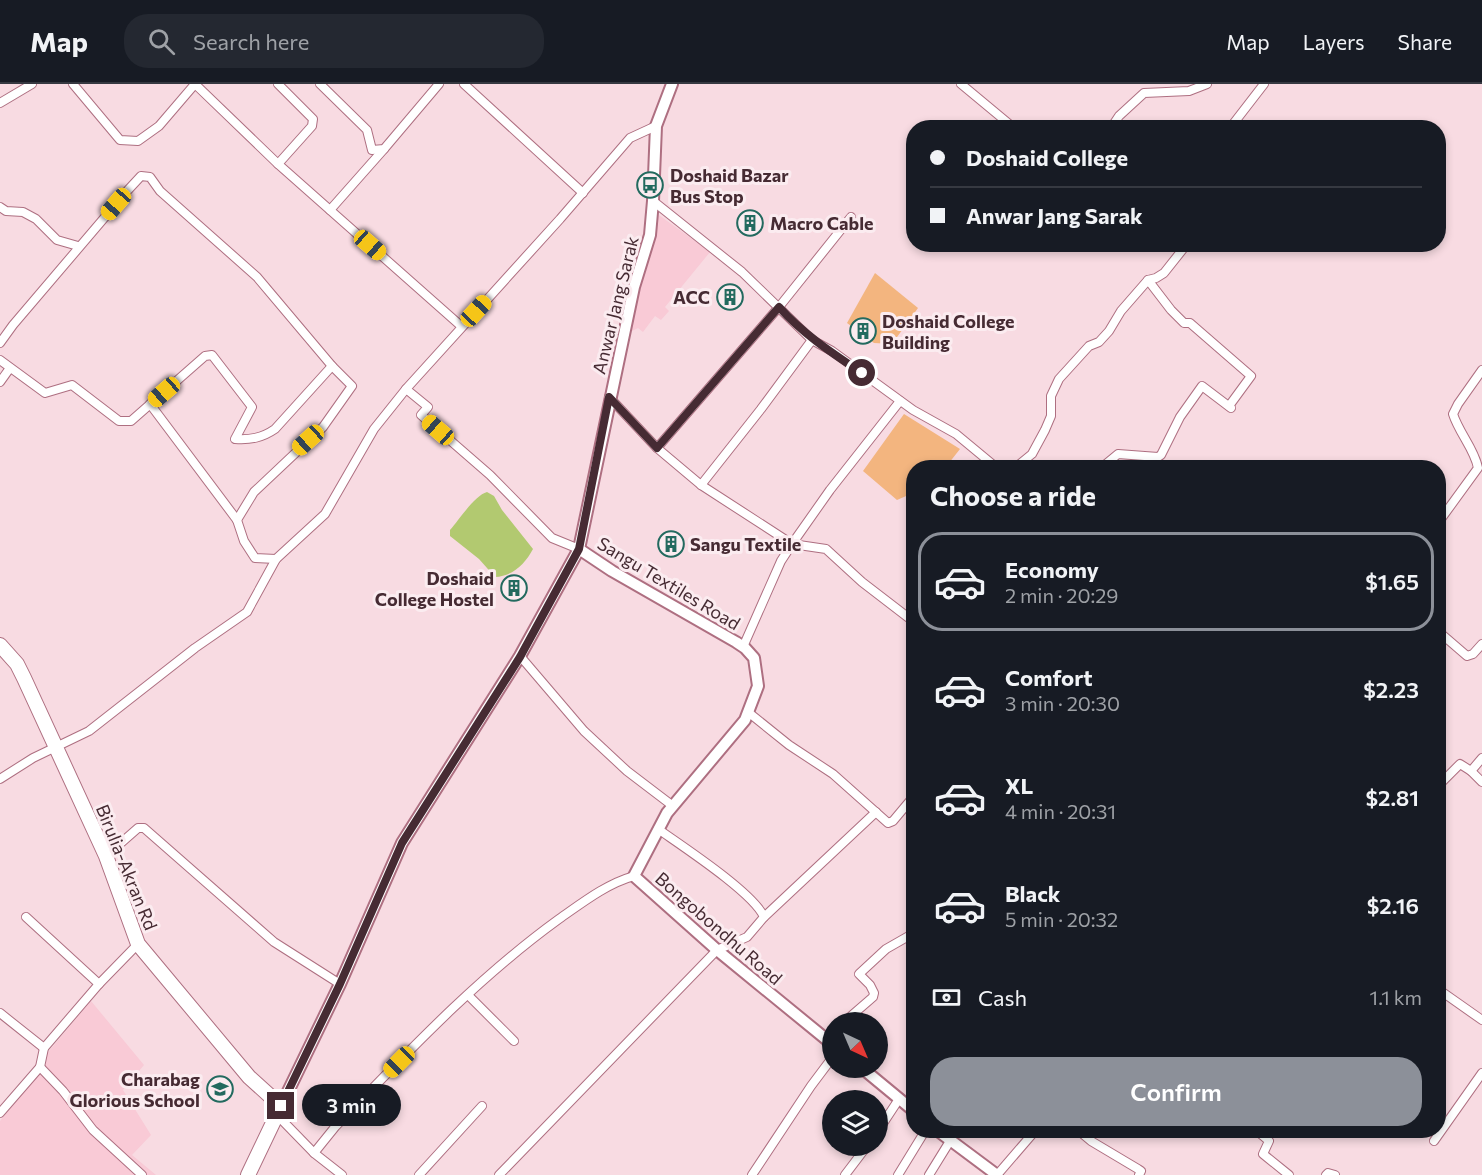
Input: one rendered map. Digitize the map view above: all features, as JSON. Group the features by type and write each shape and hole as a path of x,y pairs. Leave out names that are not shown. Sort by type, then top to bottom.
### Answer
{"highway":[{"name":"Birulia-Akran Rd","path":"0,645 21,671 106,856 138,944 279,1111"},
{"path":"248,1175 279,1111"}],"main road":[{"name":"Anwar Jang Sarak","path":"279,1111 340,984 402,843 520,657 579,549 634,286 650,235 654,201 656,126 672,84"},
{"name":"Sangu Textiles Road","path":"579,549 612,571 707,624 743,647"},
{"name":"Bongobondhu Road","path":"743,647 754,658 758,686 745,720 667,813 634,876 717,950 822,1033"},
{"path":"874,1078 906,1105"},
{"path":"946,1138 997,1175"}],"street":[{"path":"0,103 32,84"},
{"path":"73,84 120,140 138,141 159,126 195,84 278,164 461,326"},
{"path":"278,84 314,120 312,126 278,164"},
{"path":"320,84 367,130 372,150 384,149"},
{"path":"330,210 439,84"},
{"path":"464,84 583,193"},
{"path":"961,84 1004,120"},
{"path":"1116,120 1144,93 1189,91 1207,84"},
{"path":"1236,120 1264,84"},
{"path":"0,779 33,758 89,731 195,648 247,612 276,559 325,514 374,429 406,389 630,138 656,126"},
{"path":"0,343 78,246 141,176 150,177 160,191 257,277 332,366 352,386 323,427 254,492 237,520"},
{"path":"654,201 727,259 812,340 832,351 900,401 957,434 988,460"},
{"path":"0,207 6,211 23,212 36,219 57,240 78,246"},
{"path":"657,448 779,307 851,218"},
{"path":"1025,460 1032,454 1051,416 1051,396 1059,379 1089,346 1099,342 1109,331 1121,311 1148,279 1156,278 1164,273 1181,252"},
{"path":"1111,460 1118,454 1158,457 1180,417 1202,386 1230,407 1251,376 1190,322 1184,323 1171,310 1148,279"},
{"path":"701,485 761,410 812,340"},
{"path":"0,360 45,393 72,385 119,421 131,421 205,356 212,355 252,407 235,439 247,440 265,436 274,429 332,366"},
{"path":"0,382 10,368"},
{"path":"1446,513 1480,468 1466,445 1453,414 1482,370"},
{"path":"406,389 428,407 421,415 490,475 552,538 579,549"},
{"path":"609,397 657,448 701,485 792,544 826,549 862,582 906,616"},
{"path":"743,647 781,561 830,490 900,401"},
{"path":"150,404 237,520 244,541 255,558 276,559"},
{"path":"1446,638 1467,656 1473,654 1482,644"},
{"path":"520,657 584,731 627,771 669,803"},
{"path":"748,712 789,745 833,774 888,823 906,805"},
{"path":"1471,771 1482,758"},
{"path":"1446,778 1460,764 1482,782"},
{"path":"499,1175 717,950 747,937 764,917 876,812"},
{"path":"106,856 138,828 144,828 274,942 340,984"},
{"path":"658,829 719,873 753,902 764,917"},
{"path":"314,1153 335,1126 490,973 567,913 619,880 634,876"},
{"path":"26,917 99,984"},
{"path":"855,1012 874,993 870,985 859,974 886,948 906,937"},
{"path":"0,1113 40,1067 44,1048 99,984 138,944"},
{"path":"468,995 514,1041"},
{"path":"1446,995 1482,1020"},
{"path":"0,1012 44,1048"},
{"path":"40,1067 63,1091 93,1130 142,1175"},
{"path":"752,1175 822,1071"},
{"path":"1446,1124 1482,1073"},
{"path":"888,1116 899,1099"},
{"path":"419,1175 482,1106"},
{"path":"279,1111 314,1153 342,1175"},
{"path":"898,1175 921,1138"},
{"path":"997,1175 1029,1138"},
{"path":"1087,1138 1138,1169 1139,1175"},
{"path":"1265,1138 1269,1141 1263,1154 1289,1175"},
{"path":"929,1175 950,1141"},
{"path":"845,1175 859,1156"},
{"path":"1326,1175 1328,1173 1335,1175"}],"shaded area":[{"path":"652,210 710,252 665,307 669,311 661,320 655,316 643,332 638,328 628,333"},
{"path":"875,273 918,308 892,344 874,343 847,323"},
{"path":"904,414 960,449 951,460 906,460 906,496 897,500 863,471"},
{"path":"487,492 494,496 502,510 533,549 518,568 495,577 479,559 450,536 450,530 467,508"},
{"path":"91,1001 144,1065 123,1090 151,1135 132,1155 156,1175 0,1175 0,1121 46,1065 44,1057"}],"place":[{"name":"Doshaid Bazar Bus Stop","path":"650,185"},
{"name":"Macro Cable","path":"750,223"},
{"name":"ACC","path":"730,297"},
{"name":"Doshaid College Building","path":"863,331"},
{"name":"Sangu Textile","path":"671,544"},
{"name":"Doshaid College Hostel","path":"514,588"},
{"name":"Charabag Glorious School","path":"220,1089"}],"route":[{"path":"281,1106 340,984 402,843 520,657 579,549 609,397 657,448 779,307 812,340 832,351 862,373"}]}
